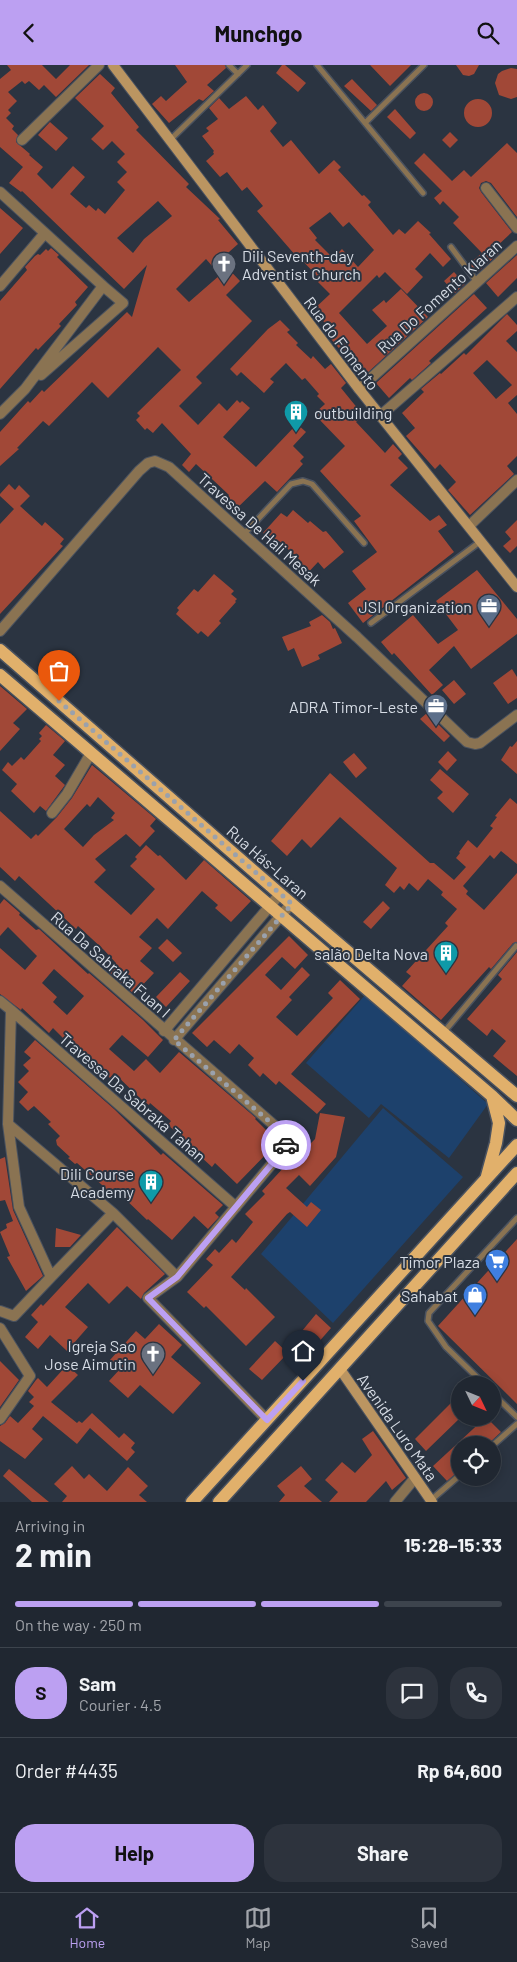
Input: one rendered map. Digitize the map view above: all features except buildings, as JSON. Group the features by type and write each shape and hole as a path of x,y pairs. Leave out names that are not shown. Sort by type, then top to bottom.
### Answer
{"main road":[{"name":"Rua Hás-Laran","path":"0,650 280,894 517,1096"},
{"name":"Rua Hás-Laran","path":"0,675 517,1120"},
{"path":"502,1083 517,1085"},
{"path":"486,1181 499,1123 492,1097"},
{"path":"192,1502 517,1145"},
{"path":"219,1502 515,1178"}],"street":[{"path":"22,140 99,65"},
{"name":"Rua do Fomento","path":"112,65 359,389 517,587"},
{"path":"486,187 517,228"},
{"path":"0,192 122,303 25,389 0,414"},
{"path":"0,286 45,233"},
{"name":"Rua Do Fomento Klaran","path":"359,389 517,246"},
{"path":"25,389 103,286"},
{"path":"380,416 517,297"},
{"name":"Travessa De Hali Mesak","path":"0,631 139,471 148,463 155,461 169,467 357,637 467,742 480,743 517,715"},
{"path":"469,526 517,480"},
{"path":"52,813 67,794 91,753"},
{"name":"Rua Da Sabraka Fuan I","path":"0,886 174,1040 283,1133 286,1147 236,1207"},
{"path":"164,1031 280,894"},
{"path":"174,1040 292,904"},
{"name":"Travessa Da Sabraka Tahan","path":"0,1001 236,1207"},
{"path":"10,1010 8,1123 20,1207 51,1277"},
{"path":"8,1123 113,1213 177,1277"},
{"path":"236,1207 177,1277 148,1298 267,1420"},
{"path":"0,1311 14,1316 113,1213"},
{"path":"0,1328 30,1376 0,1419"},
{"name":"Avenida Luro Mata","path":"340,1369 432,1501"},
{"path":"395,1502 415,1478"}],"lane":[{"path":"229,65 238,74"},
{"path":"170,140 247,65"},
{"path":"317,65 423,193"},
{"path":"365,123 424,65"},
{"path":"451,247 477,282"},
{"path":"243,535 291,484 303,481 312,484 364,543"},
{"path":"371,623 481,541"},
{"path":"444,1033 516,946"},
{"path":"476,1376 446,1347 428,1321 429,1313 517,1218"},
{"path":"501,1402 517,1417"},
{"path":"501,1438 517,1425"},
{"path":"432,1501 451,1483"}],"shaded area":[{"path":"365,995 488,1104 449,1158 381,1104 369,1118 306,1063"},
{"path":"383,1108 463,1177 333,1323 261,1254"}],"way so far":[{"path":"59,701 292,904 174,1040 283,1133 286,1145"}],"place":[{"name":"Dili Seventh-day Adventist Church","path":"224,285"},
{"name":"outbuilding","path":"296,433"},
{"name":"JSI Organization","path":"489,627"},
{"name":"ADRA Timor-Leste","path":"436,727"},
{"name":"salão Delta Nova","path":"446,974"},
{"name":"Dili Course Academy","path":"151,1203"},
{"name":"Timor Plaza","path":"497,1282"},
{"name":"Sahabat","path":"475,1316"},
{"name":"Igreja Sao Jose Aimutin","path":"153,1375"}],"route":[{"path":"286,1145 177,1277 148,1298 267,1420 303,1381"}]}
